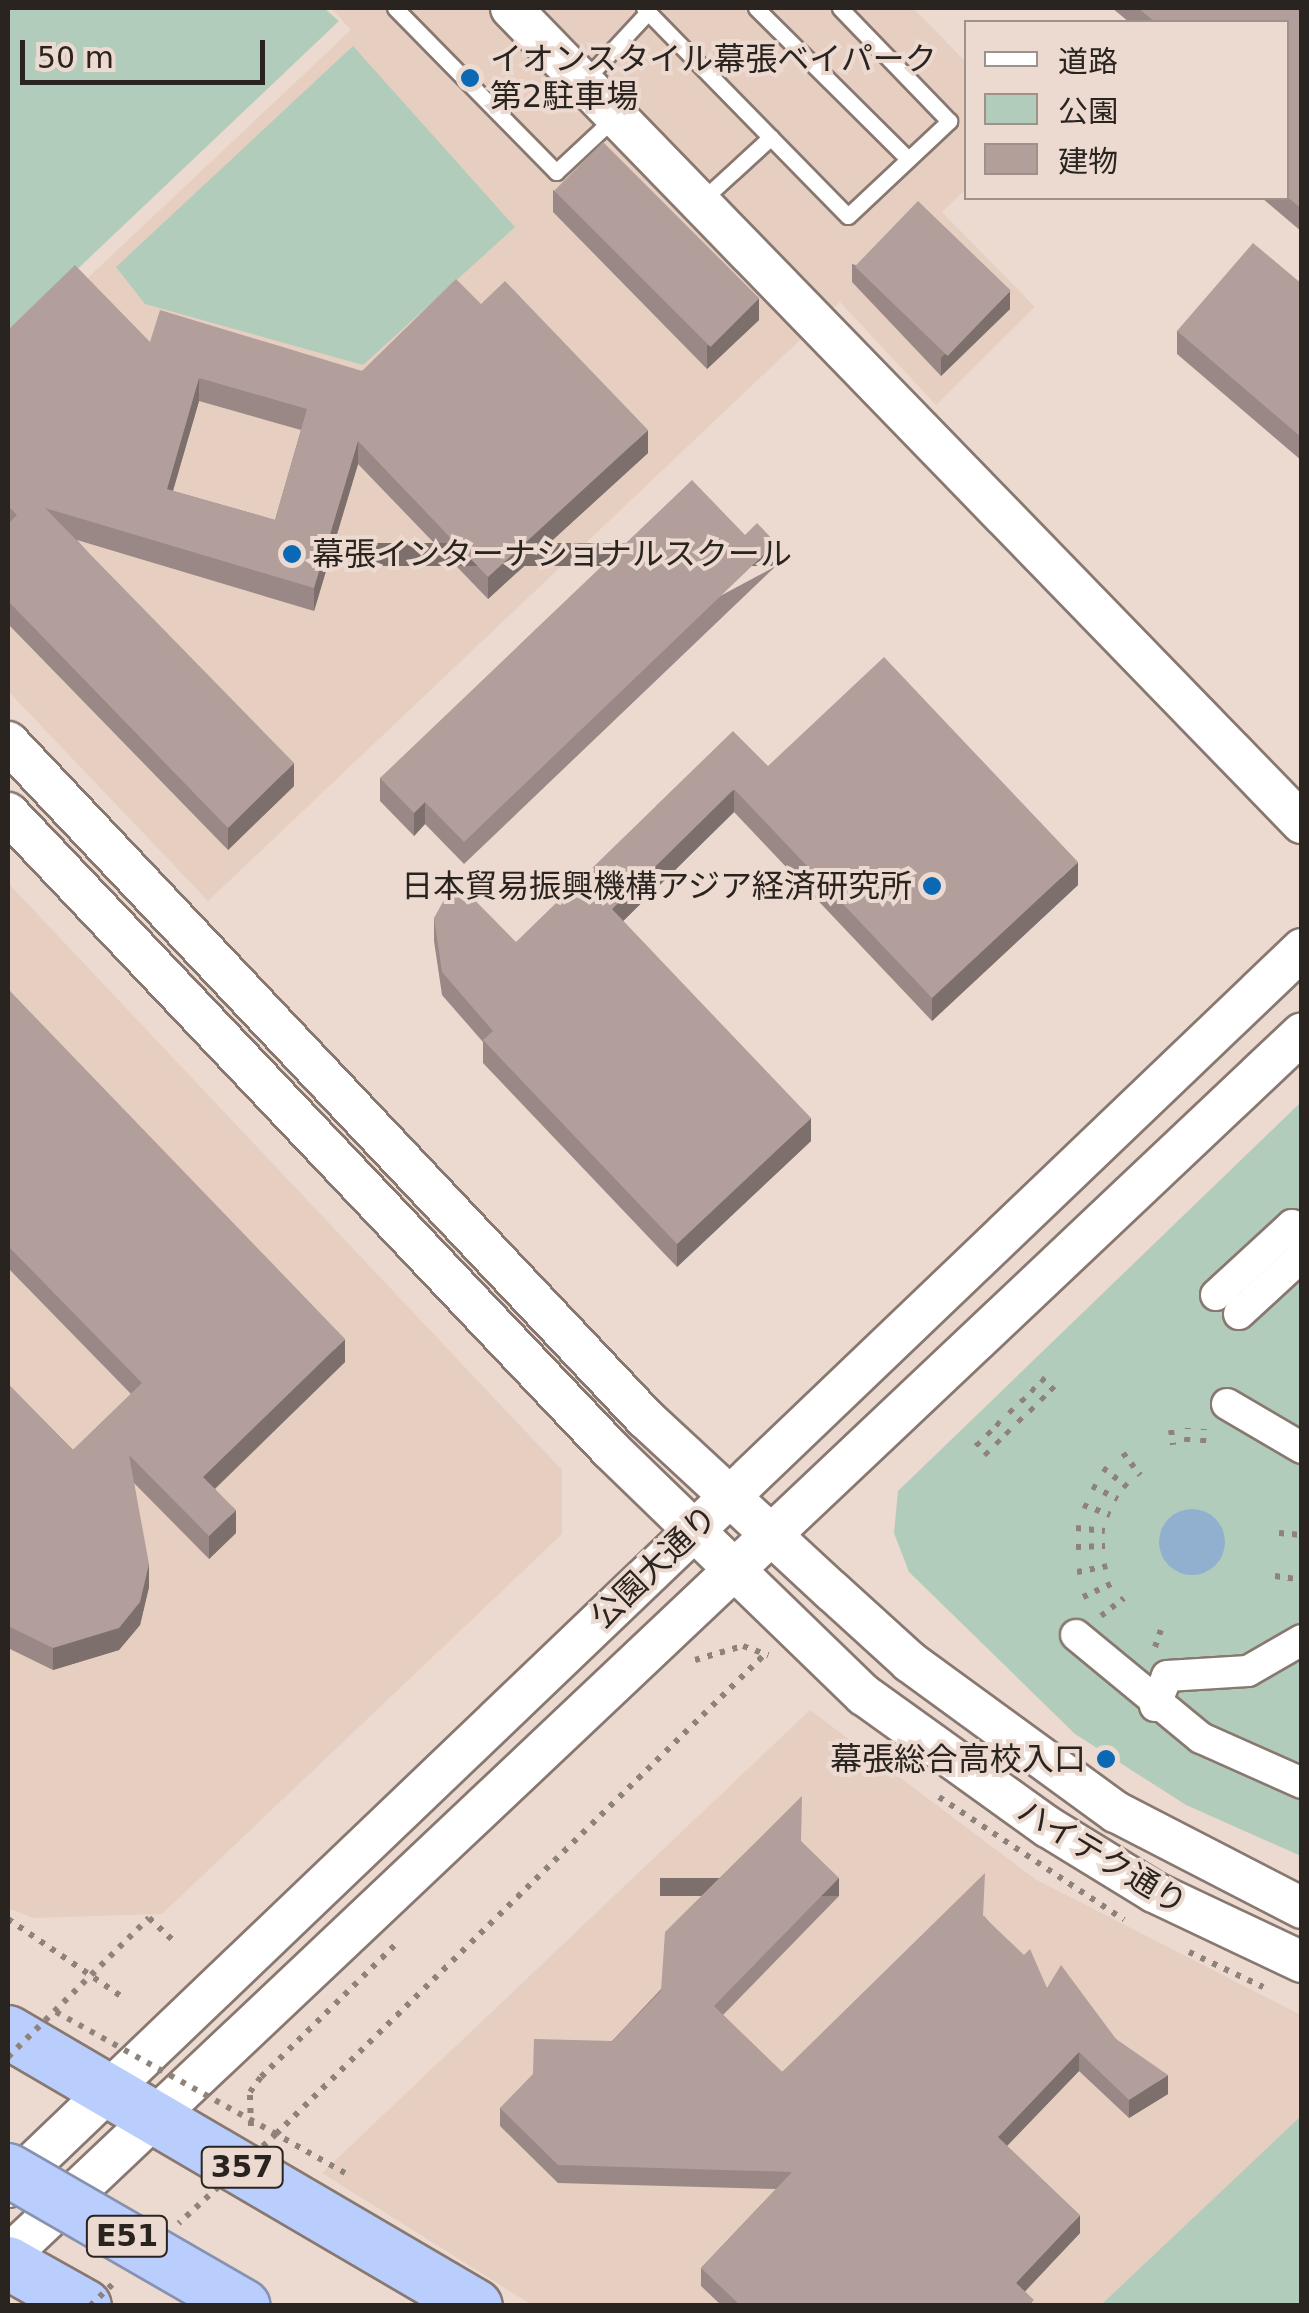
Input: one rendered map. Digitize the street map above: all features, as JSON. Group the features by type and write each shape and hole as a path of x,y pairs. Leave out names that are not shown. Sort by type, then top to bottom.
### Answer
{"highway":[{"name":"357","path":"8,2032 110,2088 476,2306"},
{"name":"E51","path":"8,2170 244,2306"},
{"name":"E51","path":"8,2260 85,2306"}],"street":[{"path":"511,8 1302,824"},
{"name":"ハイテク通り","path":"8,742 728,1496 910,1662 1102,1802 1302,1908"},
{"name":"ハイテク通り","path":"8,813 693,1530 864,1695 949,1761 1154,1892 1302,1962"},
{"name":"公園大通り","path":"8,2187 1302,950"},
{"name":"公園大通り","path":"8,2260 1302,1032"},
{"path":"1302,1235 1292,1225 1228,1305 1302,1256"},
{"path":"1226,1404 1301,1446"},
{"path":"1086,1627 1154,1706 1236,1759 1302,1783"},
{"path":"1154,1706 1168,1676 1248,1671 1302,1640"}],"lane":[{"path":"395,8 556,172 616,116"},
{"path":"756,8 908,159"},
{"path":"582,82 646,10 848,216 950,121 840,8"},
{"path":"700,202 771,137"}],"path":[{"path":"1041,1378 1056,1392"},
{"path":"1031,1388 1046,1401"},
{"path":"1021,1398 1034,1412"},
{"path":"1009,1410 1023,1423"},
{"path":"996,1422 1010,1434"},
{"path":"1188,1428 1188,1442"},
{"path":"1203,1443 1204,1429"},
{"path":"1171,1430 1173,1445"},
{"path":"986,1431 1000,1444"},
{"path":"976,1442 988,1455"},
{"path":"1122,1453 1140,1475"},
{"path":"1103,1468 1127,1487"},
{"path":"1092,1486 1118,1498"},
{"path":"1082,1505 1110,1516"},
{"path":"1076,1528 1105,1531"},
{"path":"1279,1534 1302,1536"},
{"path":"1076,1547 1104,1546"},
{"path":"1077,1572 1107,1566"},
{"path":"1275,1576 1302,1580"},
{"path":"1083,1597 1113,1583"},
{"path":"1086,1627 1124,1598"},
{"path":"687,1665 725,1649 766,1653 779,1665"},
{"path":"276,2134 465,1942 766,1653"},
{"path":"932,1792 1007,1850 1138,1926"},
{"path":"8,2057 149,1918 176,1943"},
{"path":"8,1919 122,1996"},
{"path":"277,2154 252,2128 250,2092 403,1937"},
{"path":"1171,1944 1270,1990"},
{"path":"56,2012 345,2173"}],"shaded area":[{"name":"幕張インターナショナルスクール","path":"331,8 913,8 964,60 964,191 942,212 1035,307 936,405 840,302 208,901 8,691 8,353 351,30"},
{"path":"8,883 562,1470 562,1534 162,1914 33,1918 8,1908"},
{"path":"810,1710 1035,1879 1301,2015 1301,2305 532,2305 322,2173"}],"green space":[{"path":"8,8 324,8 339,21 8,335"},
{"path":"353,46 515,227 363,365 145,304 116,267"},
{"path":"1301,1102 1301,1856 1186,1805 1075,1734 909,1572 894,1533 898,1491"},
{"path":"1301,2116 1301,2305 1101,2305"}],"water":[{"path":"1192,1509 1215,1519 1225,1542 1215,1565 1192,1575 1169,1565 1159,1542 1169,1519"}],"building":[{"path":"1138,8 1297,8 1302,12 1302,209 1289,198 1289,20 1153,20"},
{"path":"603,142 759,298 710,347 554,191"},
{"path":"918,201 1011,291 948,356 855,266"},
{"path":"1253,243 1302,284 1302,438 1177,331"},
{"path":"75,265 150,342 160,310 362,371 456,279 481,304 505,281 648,430 488,577 358,441 314,588 45,508 294,763 228,828 8,601 8,524 17,515 8,506 8,330","holes":["199,378 307,409 275,520 167,489"]},
{"path":"692,480 745,535 757,523 776,543 464,842 425,802 414,813 380,778"},
{"path":"884,657 1078,862 932,998 734,789 612,909 811,1118 677,1244 483,1040 493,1031 442,972 434,918 455,880 516,942 733,731 768,766"},
{"path":"8,989 345,1339 203,1477 236,1510 209,1536 129,1455 149,1564 140,1602 119,1628 53,1648 8,1626 8,1384 73,1450 142,1383 8,1246"},
{"path":"802,1796 801,1841 839,1878 714,2006 782,2072 985,1873 983,1916 1024,1955 1030,1949 1047,1988 1061,1965 1116,2039 1168,2075 1129,2100 1079,2052 998,2137 1080,2215 1016,2283 1034,2300 1028,2306 741,2306 701,2268 792,2172 558,2165 500,2108 533,2074 534,2039 612,2041 661,1991 665,1932"}],"place":[{"name":"イオンスタイル幕張ベイパーク 第2駐車場","path":"470,78"},
{"name":"幕張インターナショナルスクール","path":"292,554"},
{"name":"日本貿易振興機構アジア経済研究所","path":"932,886"},
{"name":"幕張総合高校入口","path":"1106,1759"}]}
